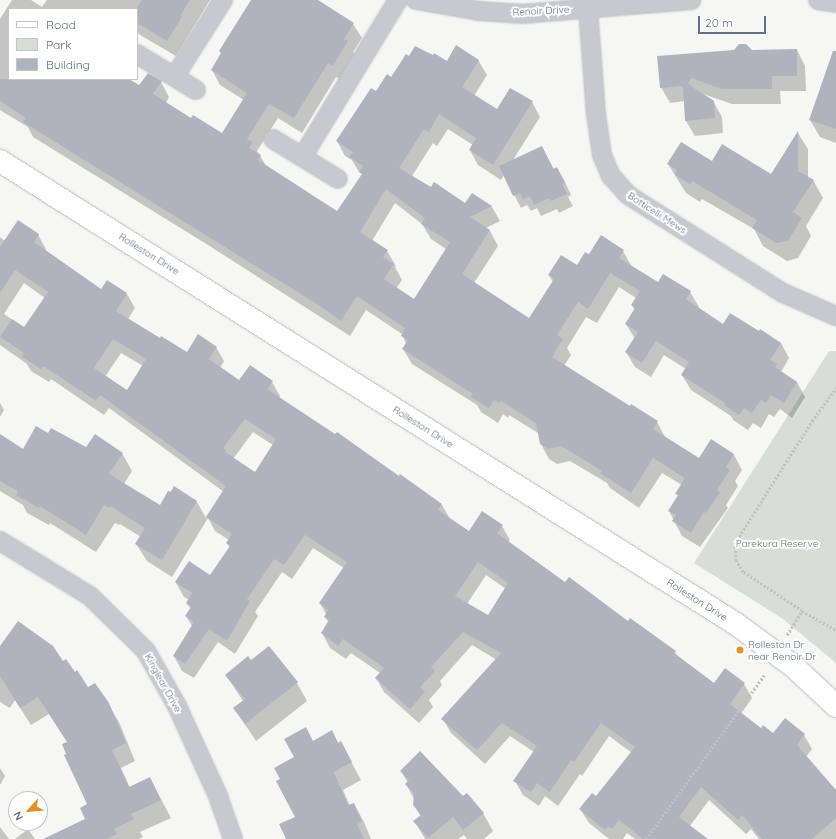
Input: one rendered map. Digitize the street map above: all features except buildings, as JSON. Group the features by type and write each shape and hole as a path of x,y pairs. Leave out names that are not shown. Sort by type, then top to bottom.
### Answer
{"main road":[{"name":"Rolleston Drive","path":"0,161 687,593 777,653 836,706"}],"street":[{"path":"175,76 223,0"},
{"path":"303,156 398,0"},
{"name":"Renoir Drive","path":"416,0 479,11 522,14 691,0"},
{"name":"Botticelli Mews","path":"588,8 596,114 602,155 611,176 628,195 783,293 836,316"},
{"path":"138,55 196,90"},
{"path":"273,139 303,156 338,179"},
{"name":"Kinglear Drive","path":"0,541 90,596 146,651 177,706 218,796 233,839"}],"path":[{"path":"836,388 812,421 737,540 735,548 736,561 743,572 802,611 836,630"},
{"path":"646,839 777,653 802,611"}],"green space":[{"name":"Parekura Reserve","path":"829,351 836,351 836,663 783,619 694,563"}],"place":[{"name":"Rolleston Dr near Renoir Dr","path":"740,650"}]}
